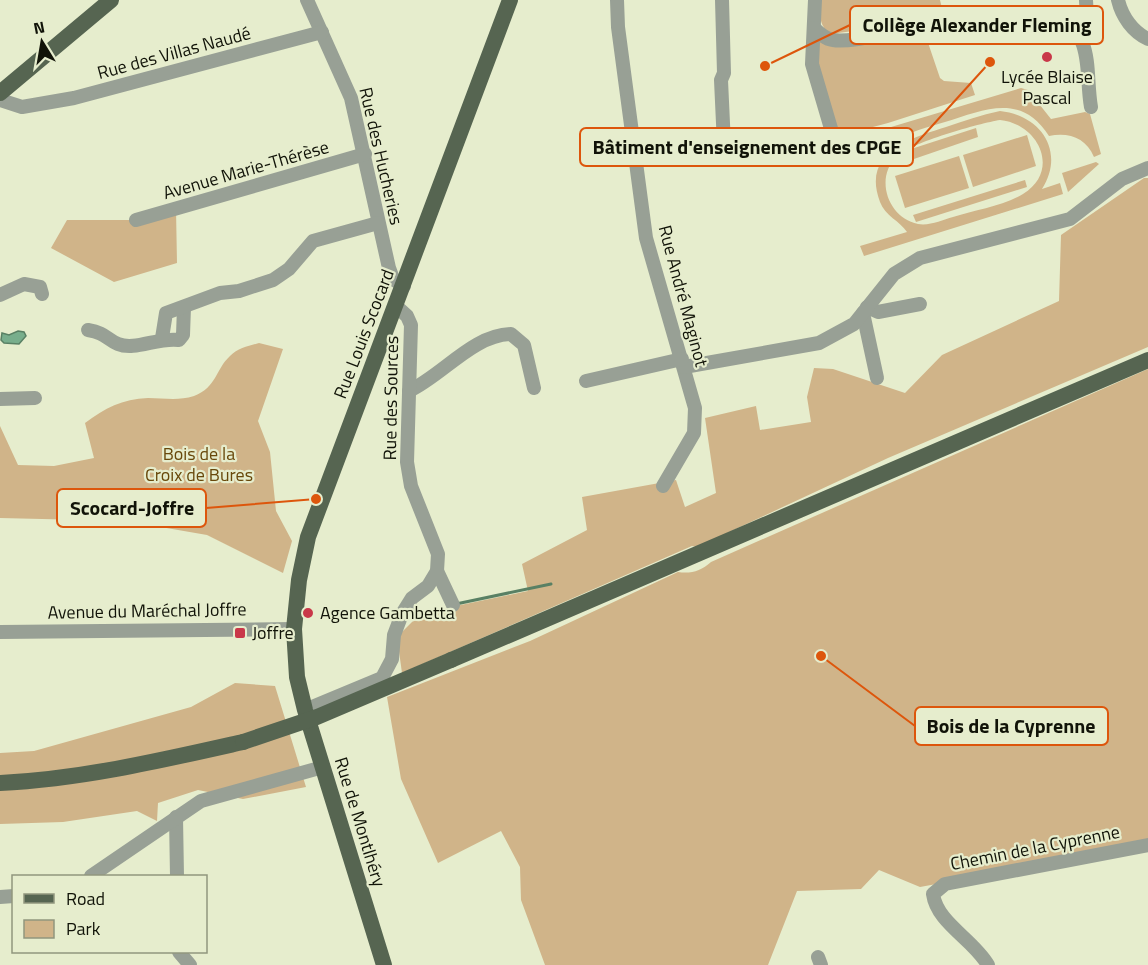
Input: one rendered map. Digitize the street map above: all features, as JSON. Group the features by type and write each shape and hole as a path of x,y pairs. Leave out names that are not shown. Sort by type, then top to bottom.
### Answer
{"main road":[{"path":"0,93 111,0"},
{"name":"Rue Louis Scocard","path":"300,691 294,629 299,580 308,537 510,0"},
{"path":"0,783 34,781 158,761 243,742 317,717 1148,360"},
{"name":"Rue de Montlhéry","path":"300,691 384,965"}],"street":[{"name":"Rue des Hucheries","path":"307,0 351,98 388,268 393,279 404,286"},
{"name":"Rue André Maginot","path":"617,0 618,27 646,238 695,408 694,433 663,486"},
{"path":"722,0 724,73 721,80 724,145"},
{"path":"815,0 812,64 832,132"},
{"path":"1086,0 1088,35 1082,42 1088,56 1086,80 1091,107"},
{"path":"1119,0 1122,13 1138,34 1148,39"},
{"path":"814,28 821,35 836,41 890,32 947,17"},
{"name":"Rue des Villas Naudé","path":"0,100 22,107 74,98 322,32"},
{"name":"Avenue Marie-Thérèse","path":"136,220 365,154"},
{"path":"586,381 683,363 819,343 854,324 894,274 920,258 1070,219 1122,179 1148,168"},
{"path":"162,338 166,314 220,294 239,291 273,280 289,269 313,241 378,223"},
{"path":"0,295 24,284 40,287 42,294"},
{"path":"865,310 878,312 920,304"},
{"name":"Rue des Sources","path":"396,306 407,316 411,325 407,462 411,486 438,554 437,571 453,605"},
{"path":"88,330 104,333 117,344 141,345 162,338 178,340 183,335 184,307"},
{"path":"865,310 878,378"},
{"path":"409,391 440,373 482,339 511,334 524,345 534,388"},
{"path":"0,399 35,398"},
{"path":"305,710 382,678 392,659 394,635 402,614 412,598 429,586 437,571"},
{"name":"Avenue du Maréchal Joffre","path":"0,632 294,629"},
{"path":"92,875 201,801 323,767"},
{"path":"176,817 177,875"},
{"name":"Chemin de la Cyprenne","path":"988,965 980,952 935,907 933,894 945,884 1148,845"},
{"path":"180,953 190,965"}],"green space":[{"path":"821,0 940,0 943,12 901,25 830,34 822,23"},
{"path":"923,28 940,78 944,81 971,83 975,95 839,136 817,63 817,40"},
{"path":"1021,88 1028,90 1051,119 1085,112 1090,114 1101,154 1094,157 1082,141 1070,136 1049,136 1038,122 1026,114 1014,109 1001,108 974,113 908,134 863,163 861,157 871,133"},
{"path":"1000,111 1027,120 1045,137 1050,149 1051,161 1049,175 1042,189 1060,183 1063,194 864,256 860,246 907,232 885,211 880,202 876,185 877,171 883,159 905,142 918,136","holes":["1000,120 1014,123 1034,139 1043,162 1041,173 1035,184 1023,194 998,205 927,224 918,224 908,220 892,206 886,186 886,175 890,165 904,151 946,134 977,125"]},
{"path":"976,128 978,137 911,160 908,150"},
{"path":"1027,135 1036,166 973,187 963,155"},
{"path":"959,156 969,188 905,208 895,176"},
{"path":"1096,162 1099,164 1068,192 1062,173"},
{"path":"1144,178 1148,178 1148,347 888,458 697,547 692,546 402,673 397,637 418,616 427,612 528,591 522,564 587,530 582,497 676,480 685,507 716,493 705,418 756,406 760,430 811,422 807,397 814,368 833,369 905,393 942,355 1059,301 1061,235"},
{"path":"1025,180 1027,187 916,222 913,215"},
{"path":"176,209 177,263 114,282 51,248 67,220 136,220"},
{"name":"Bois de la Croix de Bures","path":"259,343 283,349 258,421 270,452 276,511 292,541 283,573 207,535 126,521 0,518 0,426 18,465 54,466 94,458 85,423 92,418 114,405 130,400 177,399 194,396 212,383 225,361 233,353"},
{"path":"1148,369 1148,845 920,887 879,870 861,889 797,891 768,965 545,965 521,900 520,867 501,831 438,863 401,779 387,697 530,641 678,572 687,573 700,570 711,562"},
{"path":"235,683 275,686 306,787 243,799 198,790 158,803 157,821 137,811 63,822 0,824 0,753 34,751 191,707"}],"shaded area":[{"path":"18,331 24,332 26,336 19,344 4,343 1,340 2,333 9,335"}],"waterway":[{"path":"456,604 551,584"}],"place":[{"name":"Lycée Blaise Pascal","path":"1047,57"},
{"name":"Bâtiment d'enseignement des CPGE","path":"990,62"},
{"name":"Collège Alexander Fleming","path":"765,66"},
{"name":"Scocard-Joffre","path":"316,499"},
{"name":"Agence Gambetta","path":"308,613"},
{"name":"Joffre","path":"240,633"},
{"name":"Bois de la Cyprenne","path":"821,656"}]}
